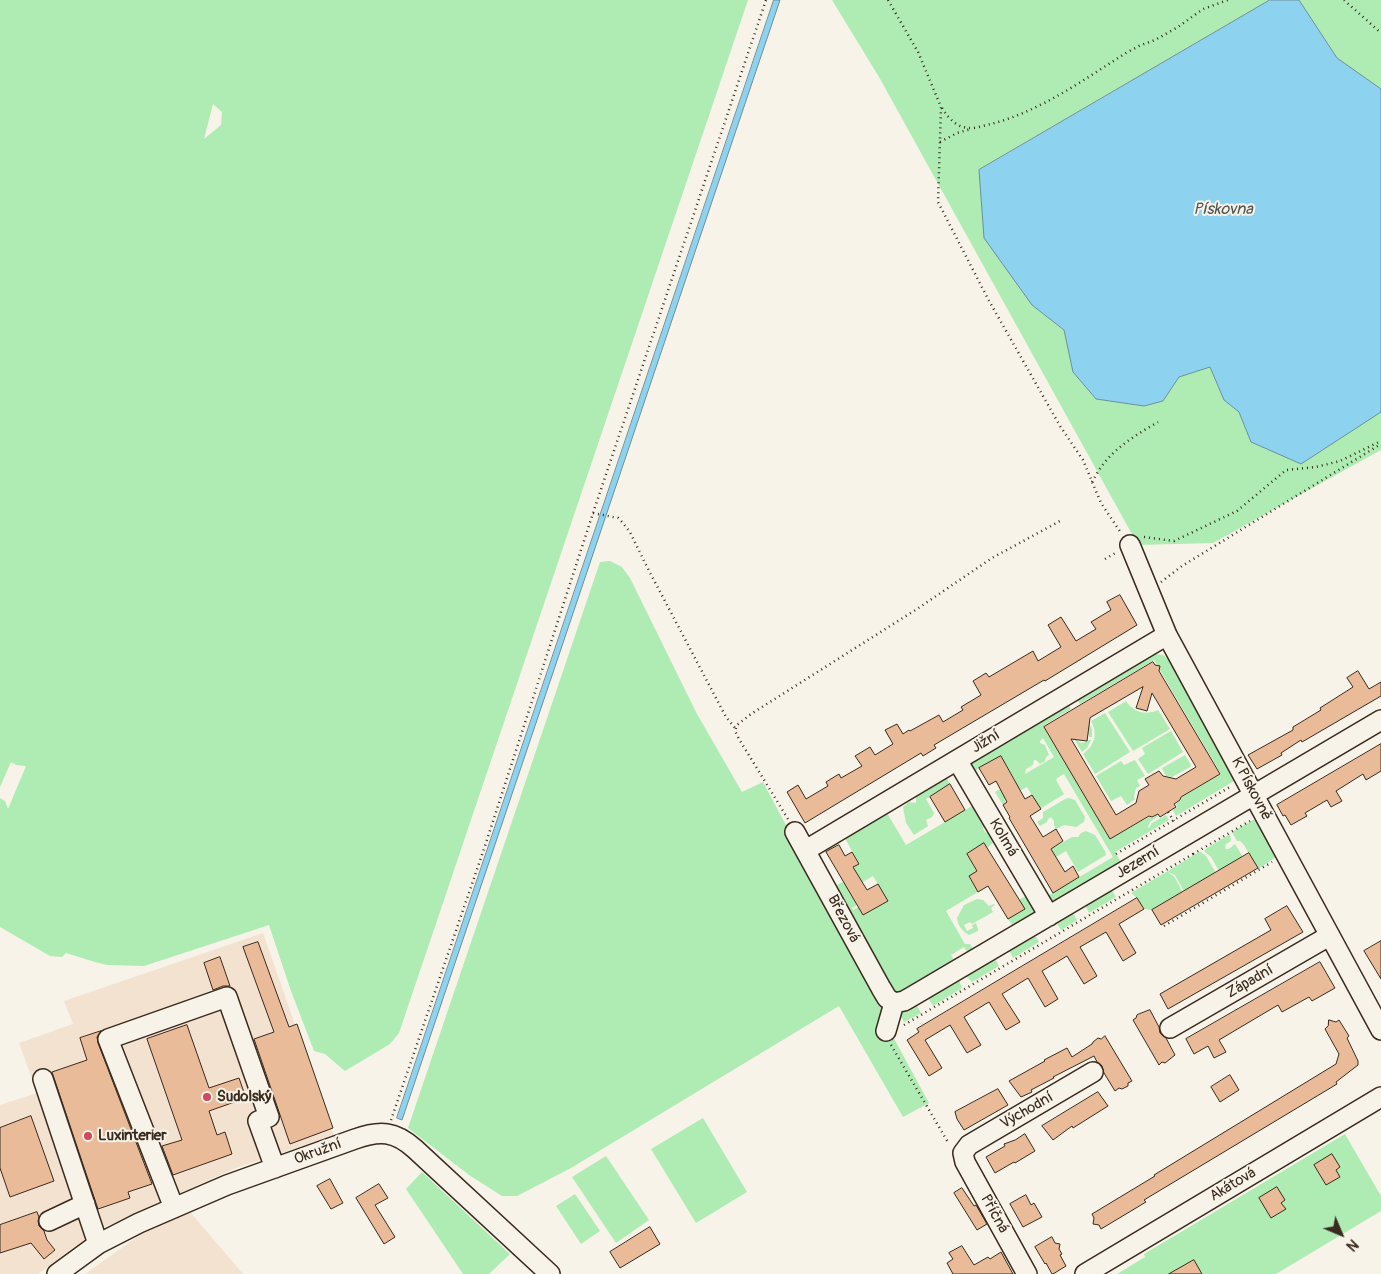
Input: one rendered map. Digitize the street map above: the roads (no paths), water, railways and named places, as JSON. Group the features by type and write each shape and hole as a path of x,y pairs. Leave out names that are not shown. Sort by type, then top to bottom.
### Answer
{"street":[{"name":"K Pískovně","path":"1134,540 1167,635 1381,1030"},
{"name":"Jižní","path":"806,850 1167,635"},
{"name":"Jezerní","path":"894,1003 911,997 1381,720"},
{"name":"Kolmá","path":"956,760 1049,916"},
{"name":"Březová","path":"795,832 880,988 887,998 894,1003"},
{"name":"Západní","path":"1170,1028 1329,936"},
{"path":"174,1208 108,1039 227,997 269,1117 258,1121 275,1168"},
{"path":"894,1003 894,1028"},
{"name":"Východní","path":"962,1153 970,1145 1092,1072"},
{"path":"43,1079 98,1244"},
{"name":"Akátová","path":"1085,1274 1381,1096"},
{"name":"Okružní","path":"57,1274 98,1244 139,1223 227,1185 365,1135 382,1133 396,1136 415,1149 550,1274"},
{"name":"Příčná","path":"962,1153 965,1162 1027,1274"},
{"path":"48,1221 85,1204"}],"water":[{"path":"774,0 780,0 402,1120 397,1118"},
{"name":"Pískovna","path":"1270,0 1299,0 1337,58 1381,89 1381,412 1301,464 1251,442 1239,412 1224,400 1210,367 1179,377 1163,401 1144,406 1096,399 1073,372 1064,330 1032,305 984,238 979,170"}],"place":[{"name":"Sudolský","path":"207,1097"},
{"name":"Luxinterier","path":"88,1136"}]}
